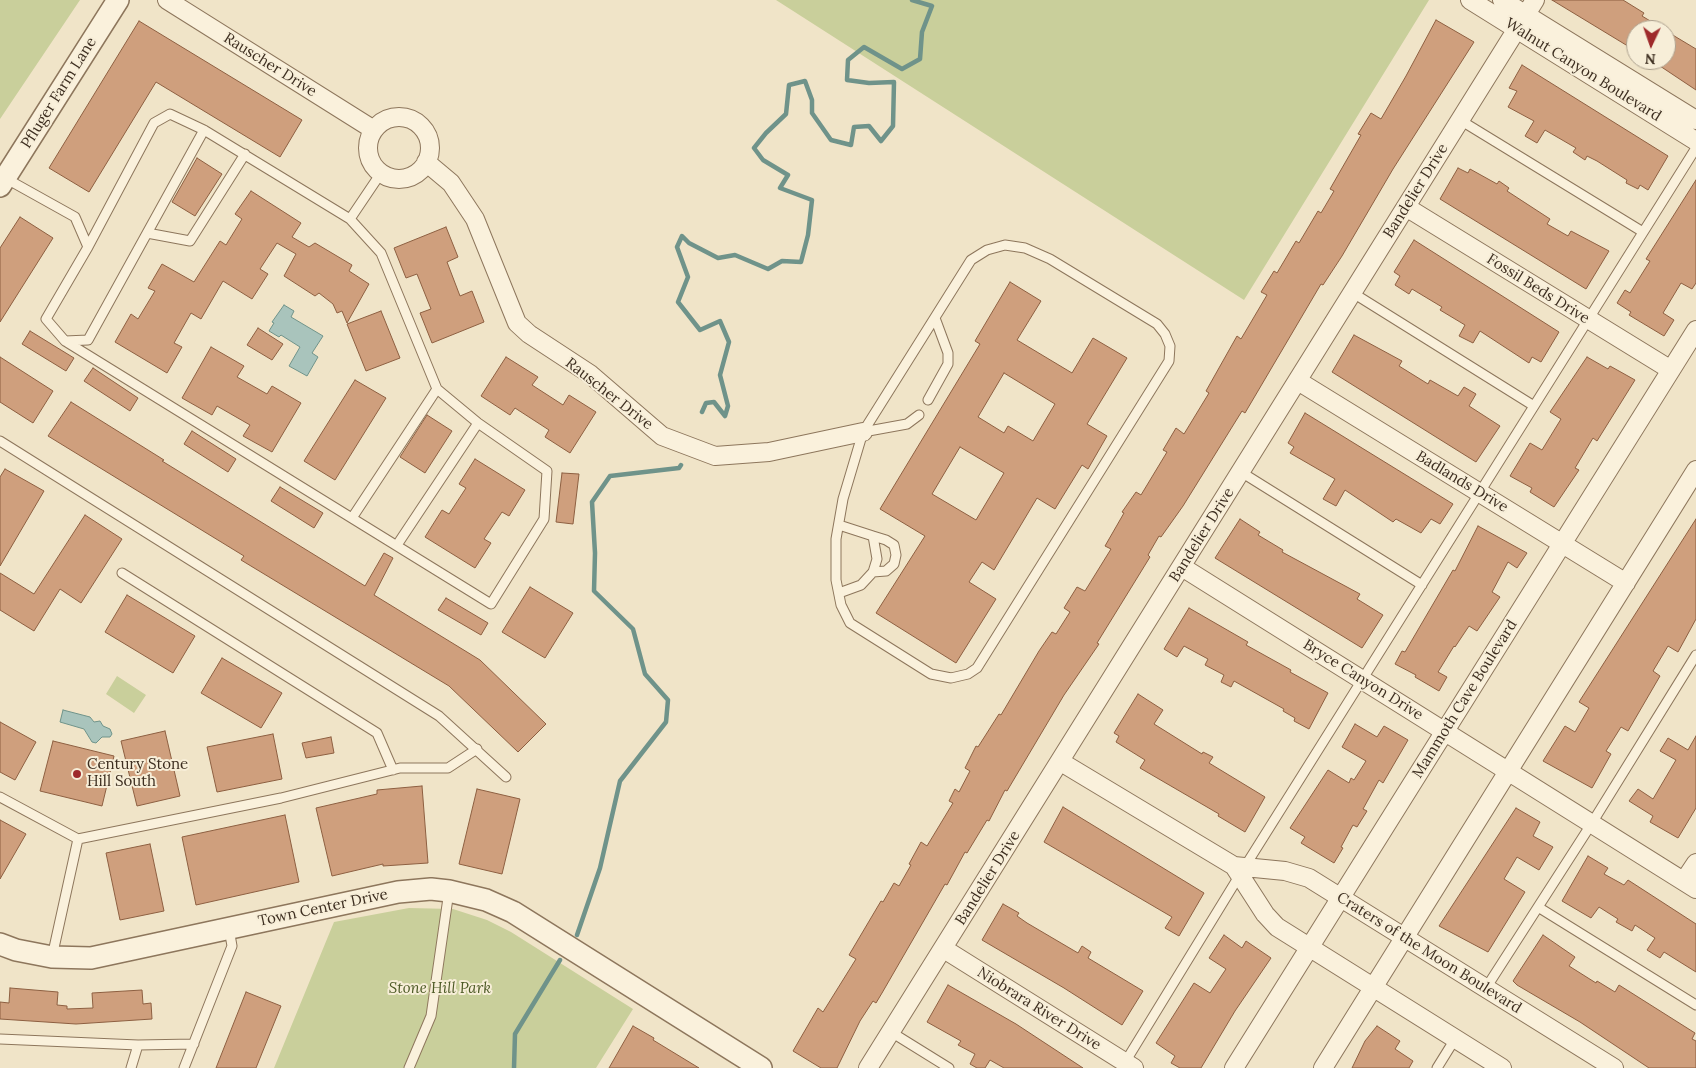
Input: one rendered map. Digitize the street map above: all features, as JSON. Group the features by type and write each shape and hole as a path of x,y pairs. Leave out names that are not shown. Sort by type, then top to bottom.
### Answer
{"street":[{"name":"Pfluger Farm Lane","path":"3,182 118,0"},
{"name":"Rauscher Drive","path":"167,0 374,130"},
{"name":"Walnut Canyon Boulevard","path":"1470,0 1521,22 1696,120"},
{"name":"Walnut Canyon Boulevard","path":"1502,0 1521,22 1696,141"},
{"name":"Bandelier Drive","path":"868,1068 944,950 1535,0"},
{"path":"390,118 410,119 426,133 429,142 426,162 420,170 402,178 392,178 381,173 370,158 369,138 374,130 390,118"},
{"name":"Rauscher Drive","path":"426,162 451,183 475,218 517,323 529,334 590,374 662,436 715,456 768,452 863,432"},
{"name":"Fossil Beds Drive","path":"1406,207 1671,370"},
{"name":"Mammoth Cave Boulevard","path":"1234,1068 1696,330"},
{"name":"Badlands Drive","path":"1298,381 1626,582"},
{"path":"1323,1068 1696,470"},
{"name":"Bryce Canyon Drive","path":"1182,567 1690,885"},
{"name":"Craters of the Moon Boulevard","path":"1061,762 1239,870 1272,922 1309,948 1502,1068"},
{"path":"1690,885 1696,863"},
{"name":"Craters of the Moon Boulevard","path":"1239,870 1300,874 1614,1068"},
{"name":"Town Center Drive","path":"0,944 16,950 52,957 72,959 112,956 398,892 431,889 449,891 486,900 513,912 761,1068"},
{"name":"Niobrara River Drive","path":"944,950 1127,1066"}],"lane":[{"path":"170,114 204,130 350,219 381,252 437,389 478,423 547,471 544,519 491,604 65,341 46,319 88,247 154,123 170,114"},
{"path":"1460,120 1643,232"},
{"path":"65,341 88,340 204,130"},
{"path":"1127,1066 1239,870 1362,680 1696,148"},
{"path":"148,233 190,241 246,154"},
{"path":"350,219 381,173"},
{"path":"3,182 45,200 75,217 88,247"},
{"path":"1005,245 1025,248 1050,259 1156,324 1165,334 1170,346 1169,361 977,668 968,674 951,678 931,674 850,623 841,605 836,580 836,539 843,499 863,432 972,260 987,250 1005,245"},
{"path":"1352,293 1534,406"},
{"path":"928,400 948,364 948,353 934,318"},
{"path":"352,518 437,389"},
{"path":"863,432 907,424 919,415"},
{"path":"397,545 478,423"},
{"path":"1,443 439,716 506,777"},
{"path":"1241,472 1422,585"},
{"path":"838,525 886,540 894,545 896,555 894,564 886,571 873,572"},
{"path":"839,593 861,585 873,572 877,559 874,536"},
{"path":"122,573 377,733 393,770"},
{"path":"1486,988 1592,824 1696,655"},
{"path":"0,796 78,839 281,798 408,767 448,768 477,749"},
{"path":"52,957 78,839"},
{"path":"409,1068 431,1016 449,891"},
{"path":"1538,907 1696,1005"},
{"path":"184,1068 232,946 229,929"},
{"path":"891,1032 949,1068"},
{"path":"0,1039 194,1044"},
{"path":"1437,1068 1455,1039"},
{"path":"131,1068 138,1044"}],"green space":[{"path":"0,0 80,0 0,119"},
{"path":"776,0 1429,0 1244,300"},
{"path":"117,676 146,695 134,713 106,694"},
{"name":"Stone Hill Park","path":"409,908 453,909 487,920 511,932 633,1009 596,1068 274,1068 334,922"}],"water":[{"path":"284,305 294,311 291,317 323,336 312,353 318,357 307,376 289,366 300,347 281,335 279,337 269,331 274,323 272,322"},
{"path":"63,710 90,717 94,722 100,721 103,726 110,729 112,734 110,737 102,737 96,743 92,742 84,729 60,722"}],"building":[{"path":"1552,0 1623,0 1644,13 1642,16 1649,20 1626,20 1626,45"},
{"path":"1436,20 1474,42 1393,169 1342,256 1323,285 1321,284 1245,413 1242,411 1183,506 1161,537 1159,536 1148,555 1150,557 1097,643 1099,644 1064,695 1007,791 1005,790 989,821 987,820 967,853 965,852 947,885 945,884 876,1003 873,1001 860,1021 837,1068 821,1068 793,1051 818,1008 823,1012 856,959 849,955 894,883 899,886 921,842 927,846 953,803 949,801 955,789 959,792 970,771 965,768 976,746 978,747 999,714 1001,715 1052,632 1056,634 1070,612 1064,608 1077,587 1085,591 1111,549 1105,546 1124,513 1122,512 1136,492 1141,495 1167,452 1163,450 1176,428 1184,434 1209,393 1206,391 1237,336 1241,339 1267,295 1261,292 1274,271 1277,273 1296,241 1299,243 1318,211 1321,213 1334,191 1330,189 1361,135 1358,134 1371,113 1381,119"},
{"path":"139,21 302,120 280,157 156,82 89,192 49,168"},
{"path":"1676,37 1696,49 1696,90 1666,70 1676,70"},
{"path":"1522,65 1668,156 1648,190 1640,185 1638,189 1626,183 1627,180 1587,156 1585,160 1573,152 1576,148 1545,130 1537,143 1525,136 1534,121 1508,107 1517,91 1509,88"},
{"path":"197,158 222,174 195,216 172,202"},
{"path":"1458,168 1468,173 1470,169 1497,184 1499,181 1509,188 1507,191 1550,219 1547,224 1568,236 1571,231 1609,251 1586,289 1440,199"},
{"path":"1696,180 1696,283 1692,289 1681,283 1663,313 1674,320 1664,336 1629,315 1631,312 1617,303 1625,290 1630,293 1650,261 1646,259"},
{"path":"251,191 301,223 292,237 309,247 315,243 352,265 349,271 369,284 347,323 342,311 337,313 333,304 319,293 315,296 284,276 296,254 277,243 260,269 268,274 252,299 223,281 201,319 191,313 174,343 182,347 167,373 115,342 131,314 138,319 155,291 148,288 162,264 194,282 220,241 226,245 242,219 235,214"},
{"path":"20,217 53,238 0,322 0,248"},
{"path":"446,227 458,257 447,262 460,296 472,291 484,322 432,343 420,313 431,309 417,274 406,278 394,248"},
{"path":"1414,240 1559,332 1541,362 1532,357 1529,363 1480,331 1473,343 1459,336 1465,325 1440,310 1442,307 1412,289 1409,294 1395,285 1400,276 1394,272"},
{"path":"1010,282 1041,301 1017,340 1072,373 1093,338 1127,358 1087,424 1107,436 1088,469 1082,465 1055,509 1037,498 994,570 982,562 969,582 996,599 956,663 876,613 925,536 880,509 980,344 975,341","holes":["1004,373 1055,404 1033,441 1008,426 1004,433 978,417","960,447 1004,473 976,520 932,494"]},
{"path":"381,311 400,358 366,371 347,324"},
{"path":"258,328 283,344 272,360 247,345"},
{"path":"30,331 74,358 66,371 22,344"},
{"path":"1354,335 1402,361 1399,366 1428,384 1430,380 1458,396 1464,387 1476,394 1469,406 1500,426 1476,462 1332,372"},
{"path":"211,347 244,366 237,377 267,394 272,386 301,403 272,452 243,436 250,425 217,406 212,415 182,398"},
{"path":"0,357 53,391 33,423 0,402"},
{"path":"506,357 538,377 532,385 563,405 569,395 596,412 570,453 545,437 549,430 515,408 510,415 481,396"},
{"path":"1587,357 1608,369 1610,366 1635,380 1597,441 1593,438 1575,468 1579,470 1554,507 1530,492 1532,488 1510,476 1530,443 1542,450 1561,419 1550,412"},
{"path":"93,368 138,398 130,411 84,381"},
{"path":"355,380 386,398 335,480 304,461"},
{"path":"71,402 164,460 162,461 365,586 384,553 393,558 374,595 480,660 546,724 518,752 449,686 241,560 244,556 48,436"},
{"path":"1305,413 1453,504 1440,524 1431,519 1421,533 1396,519 1393,522 1345,490 1336,506 1323,499 1335,479 1290,453 1294,447 1288,443"},
{"path":"427,415 452,431 425,473 400,457"},
{"path":"192,431 236,459 228,472 184,444"},
{"path":"475,459 525,490 509,516 502,512 484,539 491,543 475,568 425,537 442,510 449,514 466,488 459,484"},
{"path":"5,469 44,491 0,566 0,477"},
{"path":"562,473 579,474 573,524 556,522"},
{"path":"280,487 323,513 314,528 271,501"},
{"path":"85,515 122,539 81,603 60,589 34,631 0,610 0,573 34,594"},
{"path":"1240,519 1260,532 1258,535 1283,550 1282,552 1360,594 1357,599 1383,615 1362,648 1215,558"},
{"path":"1696,519 1696,619 1678,652 1668,646 1653,671 1660,676 1628,731 1621,727 1606,751 1611,754 1592,788 1543,761 1565,726 1575,732 1589,708 1579,702"},
{"path":"1478,526 1527,553 1517,568 1508,562 1492,592 1500,597 1477,631 1469,626 1454,646 1438,672 1447,677 1439,691 1415,677 1416,675 1395,664 1402,651 1405,652 1453,570 1455,571"},
{"path":"530,587 573,613 545,658 502,632"},
{"path":"127,595 195,636 173,673 105,632"},
{"path":"446,598 488,623 481,635 438,610"},
{"path":"1189,608 1248,642 1246,645 1291,670 1290,672 1328,693 1309,729 1294,721 1295,718 1283,711 1284,709 1234,681 1231,687 1221,682 1224,675 1205,665 1208,659 1184,646 1177,657 1164,649"},
{"path":"222,658 282,693 261,728 201,693"},
{"path":"1138,694 1163,710 1154,724 1202,754 1203,752 1213,757 1209,763 1265,797 1245,832 1218,816 1219,814 1140,768 1145,760 1116,742 1119,736 1114,733"},
{"path":"0,722 36,742 15,780 0,772"},
{"path":"1355,724 1377,737 1384,726 1408,740 1383,783 1379,780 1363,809 1367,811 1357,827 1353,825 1334,863 1301,843 1305,837 1290,828 1328,770 1349,783 1351,778 1354,780 1366,761 1342,747"},
{"path":"165,731 180,796 137,806 121,741"},
{"path":"273,734 282,779 217,792 207,747"},
{"path":"1696,736 1696,808 1678,838 1650,822 1653,816 1629,801 1638,789 1653,799 1676,760 1660,751 1668,738 1688,750"},
{"path":"331,737 334,753 306,758 302,743"},
{"name":"Century Stone Hill South","path":"53,741 114,756 102,806 40,791"},
{"path":"422,786 428,863 383,866 383,864 332,876 316,808 377,794 377,790"},
{"path":"477,789 520,799 502,874 459,864"},
{"path":"1063,807 1204,893 1179,936 1165,928 1172,917 1044,842"},
{"path":"1516,808 1540,822 1533,836 1553,847 1539,870 1517,857 1504,879 1525,892 1488,952 1439,926"},
{"path":"285,815 299,882 196,905 182,837"},
{"path":"0,820 26,834 0,879"},
{"path":"150,844 164,911 120,920 106,853"},
{"path":"1588,856 1608,868 1604,874 1624,885 1628,880 1696,924 1696,972 1664,952 1660,958 1647,950 1655,938 1635,925 1632,931 1616,922 1618,919 1599,907 1591,918 1562,901"},
{"path":"1003,904 1019,913 1017,916 1027,923 1078,953 1082,946 1091,952 1088,958 1143,991 1122,1025 1064,988 982,940"},
{"path":"1224,935 1242,948 1246,941 1271,958 1235,1011 1201,1068 1180,1068 1171,1063 1175,1056 1156,1043 1194,983 1210,993 1226,969 1209,958"},
{"path":"1543,935 1575,957 1569,966 1596,983 1597,981 1615,992 1619,985 1695,1033 1692,1039 1696,1041 1696,1068 1649,1068 1580,1022 1517,985 1513,981"},
{"path":"948,985 1016,1024 1083,1068 1004,1068 990,1060 985,1068 977,1068 970,1064 975,1054 958,1045 961,1041 927,1022"},
{"path":"10,988 58,992 57,1005 67,1006 67,1009 93,1008 92,993 142,990 143,1004 151,1003 152,1019 76,1024 0,1019 0,1002 9,1003"},
{"path":"246,992 281,1006 256,1068 216,1068"},
{"path":"633,1026 654,1038 653,1040 699,1068 609,1068"},
{"path":"1377,1026 1400,1041 1395,1049 1413,1061 1409,1068 1352,1068 1365,1041"}],"waterway":[{"path":"702,412 706,403 714,402 725,416 728,406 720,375 729,342 720,321 700,330 678,302 688,277 677,247 682,236 689,243 718,258 735,255 768,269 782,261 801,262 808,235 812,200 780,188 788,175 763,160 754,148 766,133 786,114 789,85 805,81 812,100 812,113 831,140 851,145 854,127 869,126 881,141 893,126 894,82 869,83 847,80 848,60 864,47 902,69 920,59 922,32 932,6 912,0"},
{"path":"577,935 600,868 620,781 666,722 668,700 645,674 633,629 594,591 595,553 592,502 610,476 679,468 681,465"},
{"path":"514,1068 515,1034 560,960"}],"place":[{"name":"Century Stone Hill South","path":"77,774"}]}
